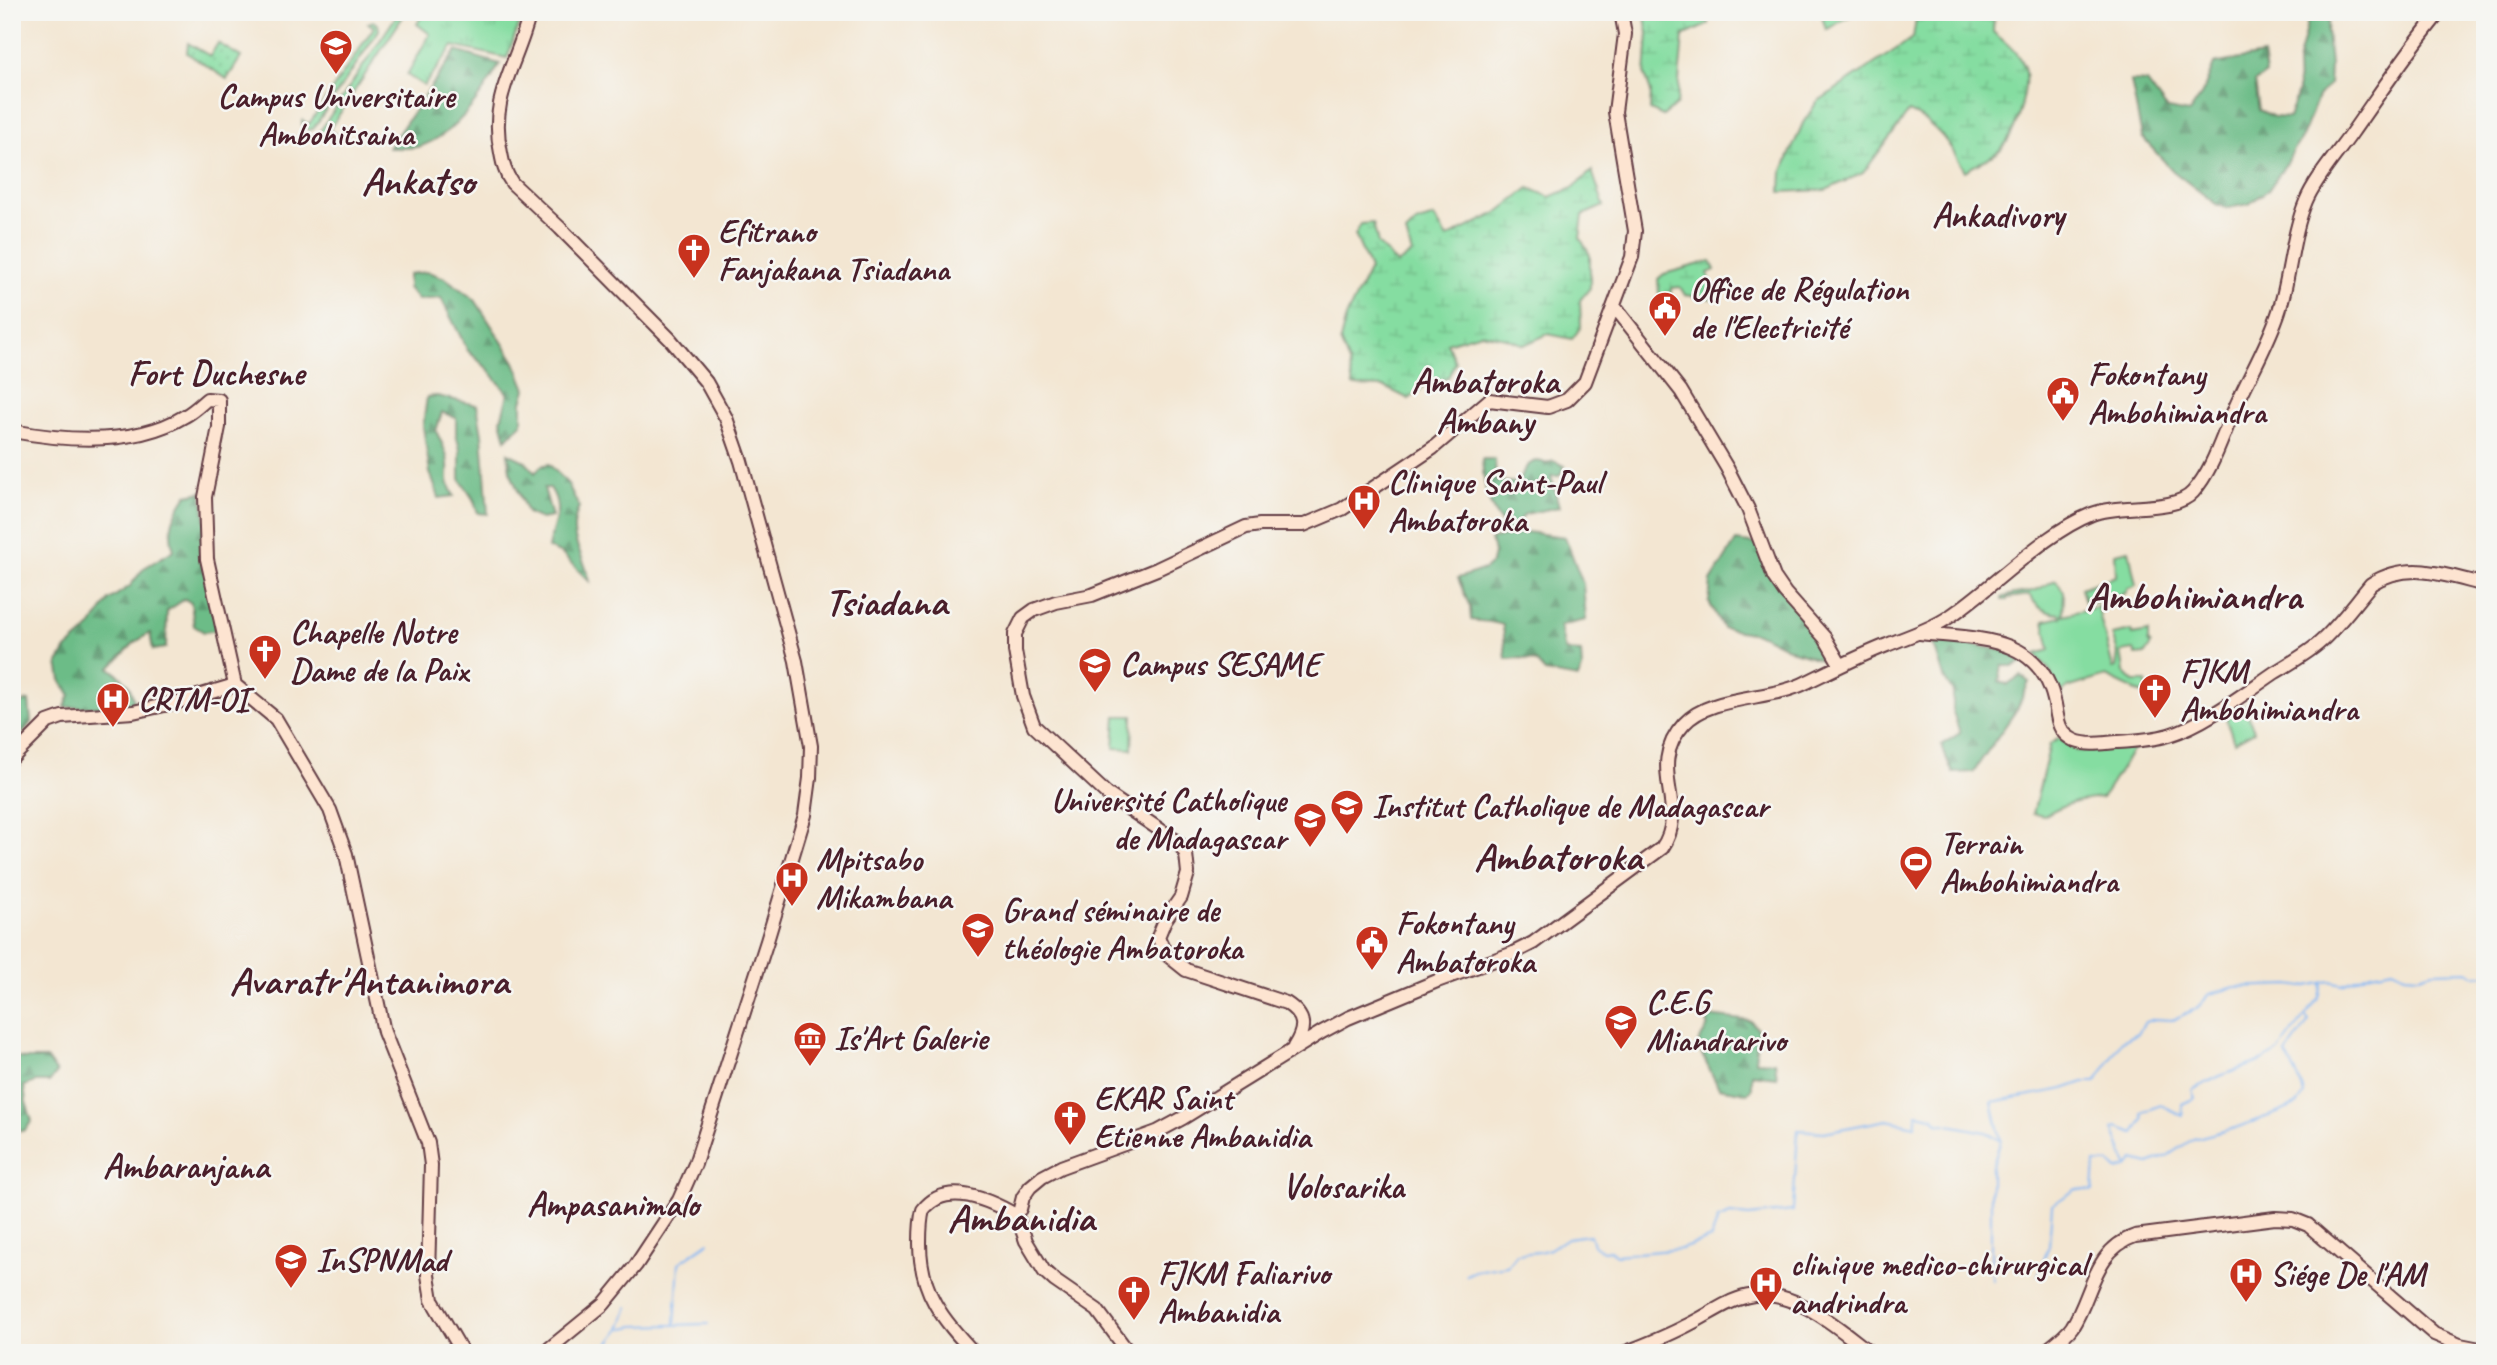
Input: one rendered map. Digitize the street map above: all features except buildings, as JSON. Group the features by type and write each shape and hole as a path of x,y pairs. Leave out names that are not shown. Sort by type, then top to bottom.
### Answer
{"street":[{"path":"530,12 525,34 497,110 497,132 504,167 512,183 670,339 706,382 726,418 741,461 796,661 811,746 805,815 695,1164 679,1200 636,1265 604,1304 544,1353"},
{"path":"1292,1051 1300,1037 1303,1021 1297,1010 1286,1003 1186,970 1166,954 1158,937 1165,920 1181,897 1188,873 1186,854 1178,842 1107,794 1034,726 1023,696 1015,651 1015,634 1023,618 1034,610 1056,602 1092,595 1157,569 1245,527 1304,525 1342,509 1433,448 1489,400 1548,407 1567,400 1585,382 1632,257 1635,231 1615,112 1625,34 1621,12"},
{"path":"1129,1353 1097,1310 1055,1282 1044,1271 1026,1241 1017,1215 1023,1197 1030,1187 1061,1167 1157,1132 1322,1032 1364,1011 1511,954 1565,920 1662,848 1668,840 1672,801 1666,759 1676,734 1694,715 1710,707 1760,698 1797,687 1840,664 1919,633 1949,617 2066,528 2090,515 2120,507 2175,504 2184,501 2192,494 2216,457 2235,407 2276,319 2307,198 2440,12"},
{"path":"504,167 677,336 712,379 733,414 810,687 819,747 818,779 812,816 701,1168 684,1205 642,1271 608,1310 557,1353"},
{"path":"1614,306 1681,391 1748,509 1774,577 1825,638 1840,664"},
{"path":"12,431 31,435 84,438 125,435 153,430 185,416 207,399 216,398 220,404 219,427 205,497 206,559 235,685 276,719 330,810 346,854 384,1032 428,1143 431,1165 428,1275 432,1300 463,1353"},
{"path":"1919,633 1981,640 2018,649 2032,660 2046,677 2059,724 2065,735 2081,743 2138,741 2181,731 2287,665 2318,644 2371,584 2382,577 2405,570 2426,570 2485,585"},
{"path":"12,758 48,722 62,717 133,712 235,685"},
{"path":"974,1353 939,1312 928,1293 920,1252 923,1210 933,1199 948,1193 994,1203 1017,1215"},
{"path":"2043,1353 2073,1325 2098,1267 2117,1244 2135,1236 2275,1218 2293,1219 2308,1225 2434,1334 2460,1345 2485,1350"},
{"path":"1624,1353 1686,1327 1727,1302 1740,1297 1765,1297 1781,1298 1811,1310 1871,1353"}],"green space":[{"path":"399,12 406,12 329,130 345,139 318,134"},
{"path":"424,12 523,12 507,58 453,46 424,86 407,75 430,34 417,24"},
{"path":"1644,12 1709,12 1709,24 1683,36 1677,104 1663,116 1650,110 1651,92 1645,75 1648,33"},
{"path":"1821,12 1857,12 1826,30"},
{"path":"1920,12 1994,12 1993,32 2017,55 2025,73 2021,108 2002,148 1965,171 1935,129 1909,112 1863,173 1826,190 1781,192 1782,173 1803,123 1817,102 1913,38"},
{"path":"2310,12 2330,12 2327,30 2329,84 2318,97 2303,135 2269,189 2249,204 2228,208 2216,204 2173,171 2142,137 2131,81 2147,82 2167,109 2189,113 2202,94 2214,64 2263,55 2266,74 2255,82 2259,110 2274,117 2289,118 2298,91 2297,63"},
{"path":"373,21 378,24 379,30 313,129 308,130 302,125 302,120 309,124 374,27 368,23"},
{"path":"188,43 210,56 218,43 241,57 227,79 187,53"},
{"path":"456,51 500,64 467,112 446,132 421,146 388,148"},
{"path":"1592,171 1604,206 1583,215 1580,238 1590,255 1590,288 1580,300 1581,327 1572,339 1548,334 1524,345 1481,333 1447,343 1455,362 1448,378 1427,385 1409,399 1385,387 1353,386 1349,363 1340,341 1346,317 1370,269 1355,235 1361,224 1373,223 1378,244 1397,264 1412,254 1406,233 1416,223 1434,217 1447,238 1497,213 1529,188 1550,197 1573,188"},
{"path":"1711,261 1715,270 1708,273 1716,299 1685,295 1680,287 1671,288 1670,303 1664,302 1664,295 1659,294 1658,279 1664,274"},
{"path":"428,272 445,278 475,300 515,362 526,389 522,402 522,424 506,439 501,420 508,394 488,369 468,351 441,298 418,300 408,288 408,274"},
{"path":"437,396 477,405 488,514 478,513 473,499 460,479 456,418 442,412 436,431 446,454 448,482 454,496 439,498 430,473 423,426 427,397"},
{"path":"508,453 525,461 535,473 541,466 549,464 568,484 579,507 575,518 575,537 590,582 562,554 548,548 557,503 550,488 544,488 552,517 541,519 527,513 510,471"},
{"path":"1482,459 1495,459 1496,481 1518,483 1528,465 1536,461 1547,464 1553,461 1565,466 1559,476 1551,476 1559,507 1525,514 1509,532 1496,516 1488,498"},
{"path":"202,492 220,630 204,632 194,626 191,603 185,599 167,611 166,648 153,650 150,633 134,643 110,668 126,682 134,703 65,707 70,695 61,680 58,663 66,649 90,628 109,600 130,586 144,568 174,550 171,528 176,515 187,495"},
{"path":"1526,532 1565,537 1583,584 1586,620 1560,626 1565,651 1581,652 1582,670 1578,678 1545,672 1535,661 1506,659 1503,625 1471,620 1470,607 1458,578 1485,569 1492,563 1494,553 1491,539"},
{"path":"1736,541 1756,544 1818,642 1825,661 1794,651 1762,635 1723,628 1709,602 1711,581"},
{"path":"2129,550 2136,585 2127,589 2127,592 2106,605 2098,609 2113,669 2116,668 2118,653 2112,635 2132,631 2133,635 2148,632 2148,642 2151,645 2145,654 2136,655 2134,650 2121,652 2124,672 2134,682 2146,682 2147,691 2159,690 2160,706 2151,708 2146,704 2145,695 2106,676 2067,688 2060,700 2050,671 2036,654 2050,650 2044,621 2061,617 2060,614 2042,609 2030,595 2007,600 2002,598 2036,590 2056,580 2064,592 2063,615 2105,605 2112,597 2086,605 2081,588 2116,576 2115,553"},
{"path":"1930,638 2013,652 2025,661 2013,666 2002,666 1999,682 2008,685 2021,676 2029,682 2017,709 1973,772 1953,773 1941,745 1960,733 1953,712 1953,692 1944,677"},
{"path":"29,701 31,722 22,734 12,736 12,704"},
{"path":"2244,705 2254,731 2234,742 2226,718"},
{"path":"1116,716 1133,716 1132,749 1114,748"},
{"path":"2060,738 2076,751 2134,748 2102,798 2072,803 2044,816 2033,814 2050,744"},
{"path":"1708,1016 1751,1021 1758,1030 1755,1061 1775,1062 1777,1077 1752,1074 1752,1088 1747,1093 1719,1088 1697,1045 1707,1028"},
{"path":"12,1056 47,1059 57,1073 49,1082 24,1086 32,1121 24,1131 12,1129"}],"waterway":[{"path":"2482,797 2485,809"},
{"path":"1466,1275 1507,1266 1517,1254 1550,1249 1567,1238 1590,1235 1593,1245 1603,1251 1610,1250 1616,1255 1681,1249 1711,1238 1718,1219 1730,1214 1749,1216 1793,1211 1798,1130 1824,1132 1887,1120 1915,1126 1917,1114 1933,1117 1938,1123 1986,1132 2001,1141 1992,1102 2064,1089 2084,1082 2096,1082 2122,1041 2138,1033 2145,1022 2155,1019 2172,1020 2196,1009 2210,994 2235,987 2303,987 2330,981 2342,984 2371,973 2393,969 2405,975 2419,976 2433,972 2468,971 2477,976 2485,975"},
{"path":"2038,1275 2049,1246 2052,1205 2076,1189 2093,1191 2095,1163 2110,1163 2117,1170 2128,1166 2134,1160 2149,1164 2193,1139 2235,1128 2298,1104 2304,1095 2303,1090 2286,1054 2309,1021 2305,1016 2319,997 2322,984"},
{"path":"2127,1165 2113,1129 2117,1127 2134,1133 2143,1119 2142,1112 2161,1105 2183,1116 2182,1104 2195,1098 2192,1090 2278,1052 2304,1017"},
{"path":"1993,1280 1991,1169 2000,1143"},
{"path":"675,1324 679,1263 709,1242"},
{"path":"602,1353 620,1329 628,1307"},
{"path":"620,1329 634,1326 708,1324"}],"place":[{"name":"Campus Universitaire Ambohitsaina","path":"336,76"},
{"name":"Efitrano Fanjakana Tsiadana","path":"694,280"},
{"name":"Office de Régulation de l'Electricité","path":"1665,338"},
{"name":"Fokontany Ambohimiandra","path":"2063,423"},
{"name":"Clinique Saint-Paul Ambatoroka","path":"1364,531"},
{"name":"Chapelle Notre Dame de la Paix","path":"265,681"},
{"name":"Campus SESAME","path":"1095,694"},
{"name":"FJKM Ambohimiandra","path":"2155,720"},
{"name":"CRTM-OI","path":"113,729"},
{"name":"Institut Catholique de Madagascar","path":"1347,836"},
{"name":"Université Catholique de Madagascar","path":"1310,849"},
{"name":"Terrain Ambohimiandra","path":"1916,892"},
{"name":"Mpitsabo Mikambana","path":"792,908"},
{"name":"Grand séminaire de théologie Ambatoroka","path":"978,959"},
{"name":"Fokontany Ambatoroka","path":"1372,972"},
{"name":"C.E.G Miandrarivo","path":"1621,1051"},
{"name":"Is'Art Galerie","path":"810,1068"},
{"name":"EKAR Saint Etienne Ambanidia","path":"1070,1147"},
{"name":"InSPNMad","path":"291,1290"},
{"name":"Siége De l'AM","path":"2246,1304"},
{"name":"clinique medico-chirurgical andrindra","path":"1766,1313"},
{"name":"FJKM Faliarivo Ambanidia","path":"1134,1322"}],"district":[{"name":"Ankatso","path":"418,181"},
{"name":"Ankadivory","path":"1998,215"},
{"name":"Fort Duchesne","path":"216,373"},
{"name":"Ambatoroka Ambany","path":"1485,401"},
{"name":"Ambohimiandra","path":"2194,596"},
{"name":"Tsiadana","path":"886,602"},
{"name":"Ambatoroka","path":"1558,857"},
{"name":"Avaratr'Antanimora","path":"369,981"},
{"name":"Ambaranjana","path":"186,1166"},
{"name":"Volosarika","path":"1343,1186"},
{"name":"Ampasanimalo","path":"613,1204"},
{"name":"Ambanidia","path":"1021,1218"}]}
